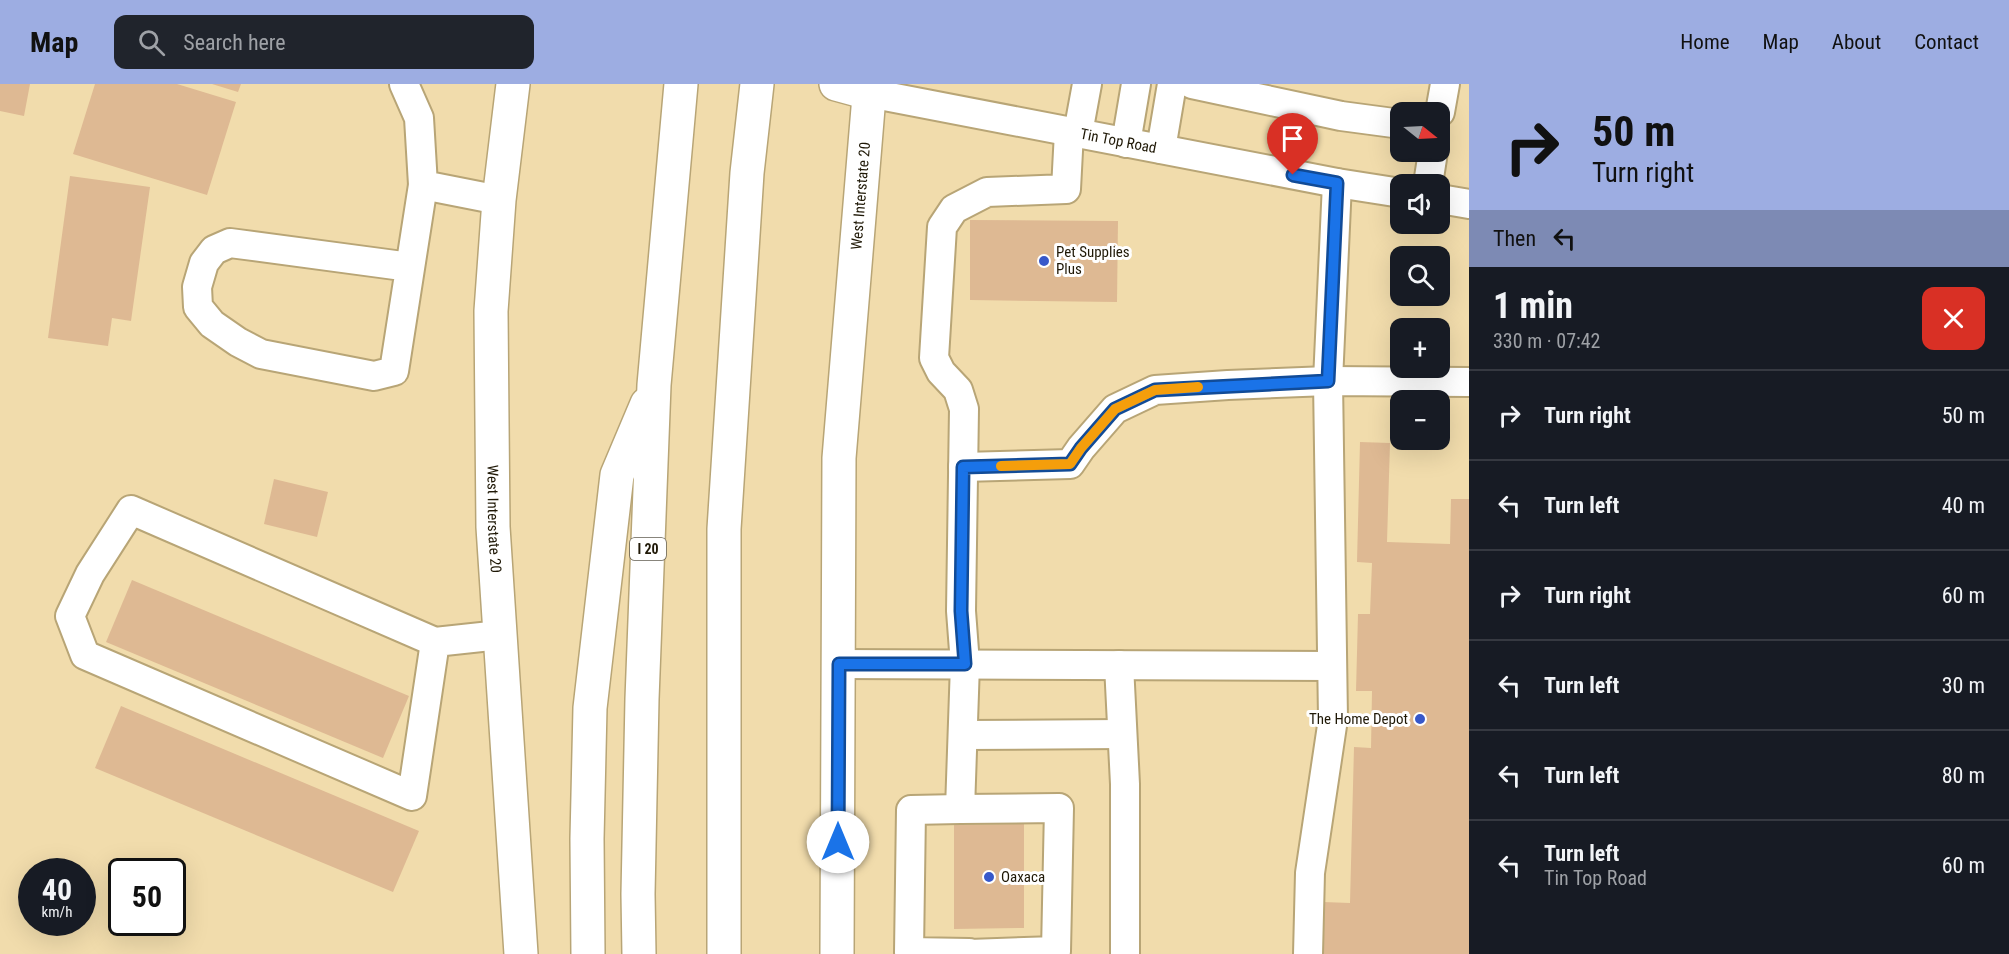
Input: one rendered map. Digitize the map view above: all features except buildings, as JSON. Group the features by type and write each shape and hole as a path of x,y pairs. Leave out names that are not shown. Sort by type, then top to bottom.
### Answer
{"main road":[{"name":"West Interstate 20","path":"513,84 499,200 491,311 491,366 493,527 521,954"},
{"name":"I 20","path":"639,954 642,699 654,385 681,84"},
{"path":"724,954 724,529 747,173 757,84"},
{"name":"Tin Top Road","path":"836,84 869,88"},
{"name":"West Interstate 20","path":"837,954 839,458 869,88"},
{"path":"588,954 586,840 590,708 616,475 654,385"}],"street":[{"path":"405,84 419,118 423,185 394,371 374,376 261,354 220,330 198,307 197,287 204,263 214,250 230,243 410,267"},
{"path":"960,809 965,664 961,611 964,409 958,390 941,372 934,358 942,227 954,209 987,192 1066,189 1073,132 1086,84"},
{"path":"1125,142 1136,84"},
{"path":"1161,149 1172,84"},
{"path":"1192,84 1274,93 1341,116 1390,123"},
{"path":"1441,102 1444,84"},
{"name":"Tin Top Road","path":"869,88 1073,132 1390,191"},
{"path":"1308,954 1310,873 1333,719 1328,381 1337,183"},
{"path":"423,185 499,200"},
{"path":"1450,201 1469,204"},
{"path":"963,467 1070,464 1115,409 1155,390 1328,381 1469,382"},
{"path":"435,642 412,796 85,655 70,616 90,574 131,510 435,642 500,634"},
{"path":"839,664 1331,666"},
{"path":"1119,665 1125,794 1125,954"},
{"path":"963,735 1122,734"},
{"path":"1059,808 1056,951 969,954 909,952 911,810 1059,808"}],"slow traffic":[{"path":"1001,466 1070,464 1115,409 1155,390 1198,387"}],"place":[{"name":"Pet Supplies Plus","path":"1044,261"},
{"name":"The Home Depot","path":"1420,719"},
{"name":"Oaxaca","path":"989,877"}],"route":[{"path":"838,842 839,664 965,664 961,611 963,467 1070,464 1115,409 1155,390 1328,381 1337,183 1293,175"}]}
